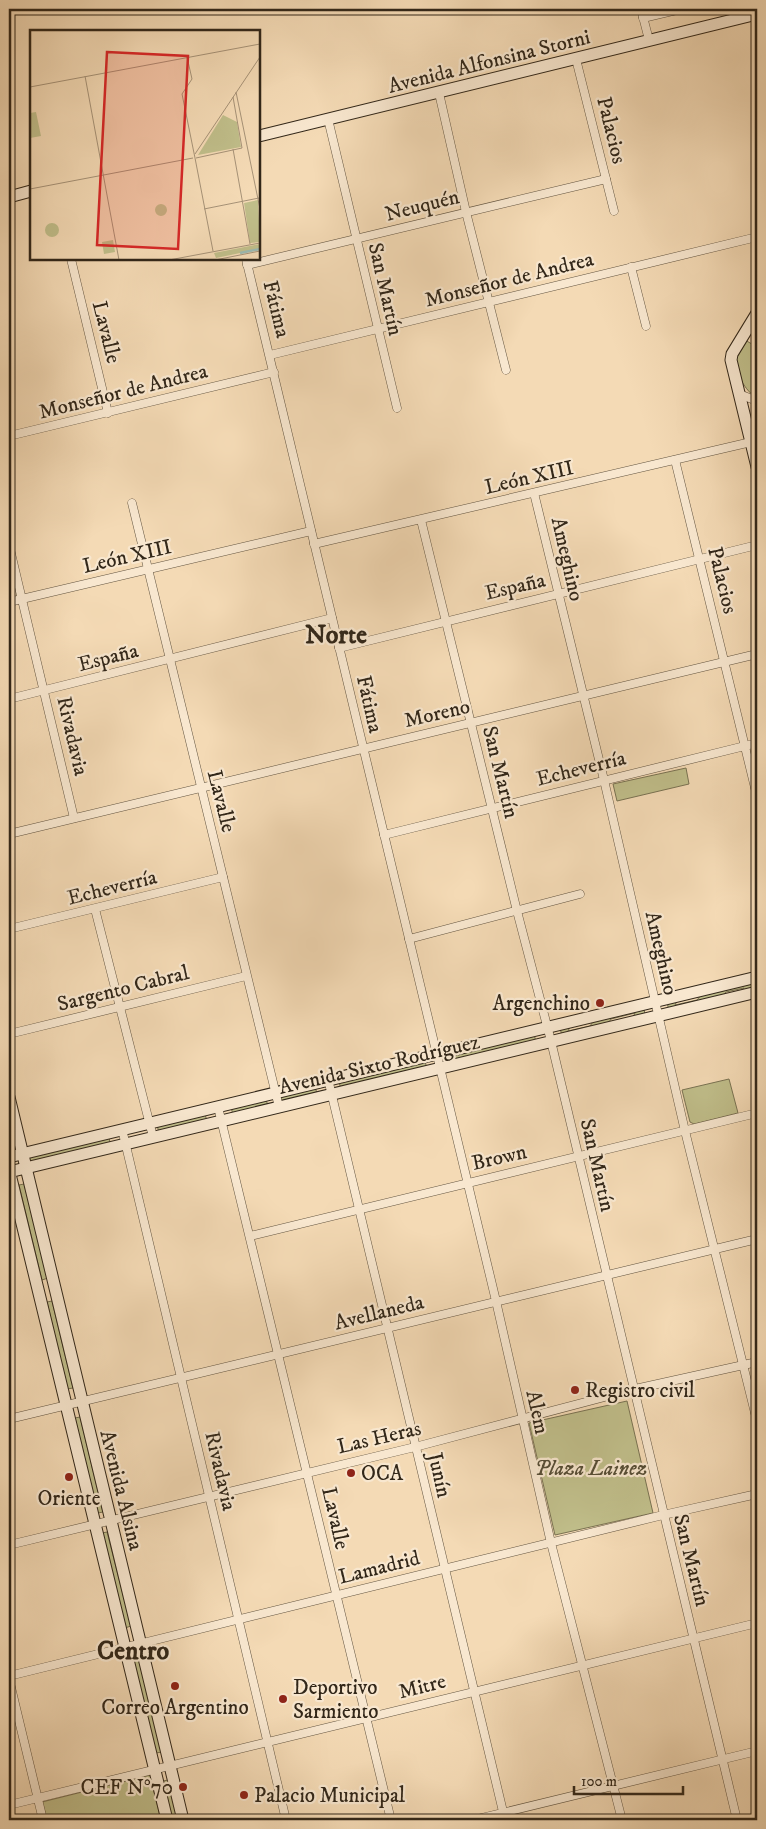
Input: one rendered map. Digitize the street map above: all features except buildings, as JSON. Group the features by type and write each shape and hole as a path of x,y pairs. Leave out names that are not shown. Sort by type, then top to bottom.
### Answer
{"main road":[{"name":"Avenida Alfonsina Storni","path":"260,136 757,14"},
{"path":"9,197 30,191"},
{"path":"757,313 732,354 731,360 757,467"},
{"name":"Avenida Sixto Rodríguez","path":"9,1156 757,977"},
{"name":"Avenida Sixto Rodríguez","path":"9,1171 757,992"},
{"name":"Avenida Alsina","path":"9,1096 183,1820"},
{"name":"Avenida Alsina","path":"9,1171 167,1820"},
{"path":"39,1293 54,1289"}],"street":[{"path":"641,9 649,40"},
{"path":"643,18 681,9"},
{"name":"Palacios","path":"576,58 614,211"},
{"path":"439,93 466,212 506,370"},
{"name":"San Martín","path":"328,119 397,408"},
{"name":"Neuquén","path":"260,259 356,239 606,179"},
{"name":"Monseñor de Andrea","path":"270,355 757,237"},
{"name":"Lavalle","path":"71,260 108,413"},
{"name":"Fátima","path":"247,262 440,1068"},
{"path":"631,267 646,326"},
{"name":"Monseñor de Andrea","path":"9,436 274,372"},
{"path":"740,394 757,401"},
{"name":"León XIII","path":"314,544 752,442"},
{"name":"Palacios","path":"675,460 757,796"},
{"name":"Ameghino","path":"534,493 604,780 685,1131 757,1421"},
{"name":"Lavalle","path":"132,503 279,1107"},
{"name":"San Martín","path":"421,520 517,911 551,1041 737,1820"},
{"name":"León XIII","path":"9,602 311,531"},
{"name":"Rivadavia","path":"9,545 74,818"},
{"name":"España","path":"339,648 757,545"},
{"name":"España","path":"9,699 332,618"},
{"name":"Moreno","path":"9,834 757,654"},
{"name":"Echeverría","path":"384,835 757,743"},
{"name":"Echeverría","path":"9,929 223,877"},
{"path":"409,939 580,894"},
{"path":"95,909 153,1137"},
{"name":"Sargento Cabral","path":"9,1034 246,976"},
{"name":"Alem","path":"440,1068 496,1301 551,1543 622,1820"},
{"name":"Junín","path":"328,1079 504,1816"},
{"name":"Lavalle","path":"218,1107 307,1472 335,1596 391,1820"},
{"name":"Brown","path":"250,1236 757,1113"},
{"name":"Rivadavia","path":"122,1129 286,1820"},
{"name":"Avellaneda","path":"9,1419 757,1239"},
{"name":"Las Heras","path":"9,1545 415,1447 635,1389 757,1362"},
{"name":"Lamadrid","path":"9,1678 142,1643 663,1515 757,1494"},
{"name":"Mitre","path":"9,1805 267,1741 757,1624"},
{"path":"9,1678 43,1820"},
{"path":"473,1820 504,1816 614,1786 757,1751"}],"green space":[{"path":"745,340 757,347 757,398 745,386 737,370 736,356"},
{"path":"686,768 689,784 617,801 613,784"},
{"path":"754,981 756,990 741,993 744,988 726,992 721,998 669,1011 667,1002 678,999 675,1005 697,1000 702,994"},
{"path":"644,1008 645,1016 632,1019 635,1013 611,1019 607,1025 562,1036 560,1028 571,1025 568,1031 590,1026 595,1019"},
{"path":"534,1034 536,1042 449,1064 447,1057"},
{"path":"425,1061 427,1069 341,1089 339,1082"},
{"path":"729,1079 738,1113 694,1124 690,1122 682,1090"},
{"path":"315,1086 317,1094 282,1103 280,1095"},
{"path":"266,1099 268,1106 233,1115 231,1107"},
{"path":"205,1114 207,1121 159,1133 157,1125"},
{"path":"109,1136 110,1144 30,1163 28,1155"},
{"path":"24,1184 48,1278 42,1280 19,1185"},
{"path":"52,1301 73,1388 67,1389 47,1302"},
{"name":"Plaza Lainez","path":"627,1401 653,1513 555,1535 529,1423"},
{"path":"80,1417 103,1512 98,1513 75,1418"},
{"path":"107,1532 131,1626 125,1628 102,1533"},
{"path":"138,1657 162,1752 156,1753 133,1659"},
{"path":"150,1775 161,1820 47,1820 42,1802"},
{"path":"168,1780 178,1820 172,1820 163,1781"}],"place":[{"name":"Argenchino","path":"600,1003"},
{"name":"Registro civil","path":"575,1390"},
{"name":"OCA","path":"351,1473"},
{"name":"Oriente","path":"69,1477"},
{"name":"Correo Argentino","path":"175,1686"},
{"name":"Deportivo Sarmiento","path":"283,1699"},
{"name":"CEF N°70","path":"183,1787"},
{"name":"Palacio Municipal","path":"244,1795"}],"district":[{"name":"Norte","path":"336,634"},
{"name":"Centro","path":"133,1650"}]}
